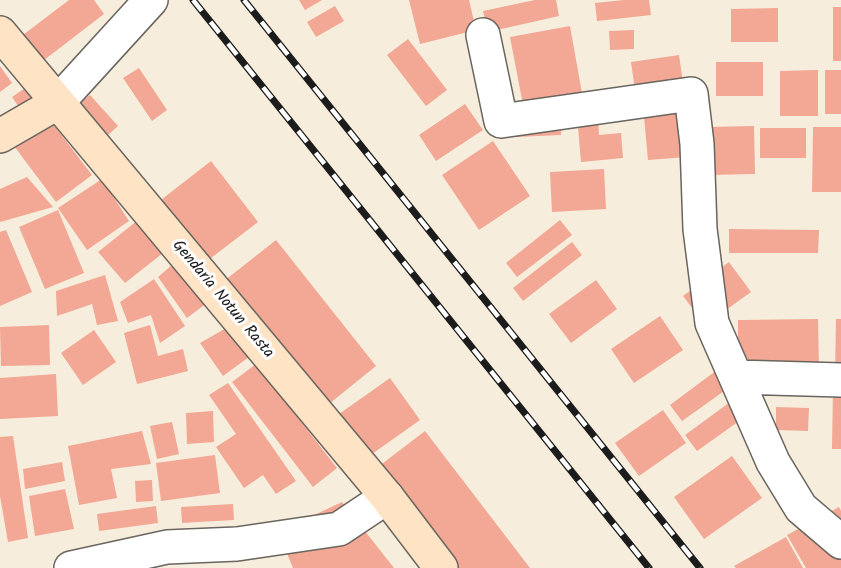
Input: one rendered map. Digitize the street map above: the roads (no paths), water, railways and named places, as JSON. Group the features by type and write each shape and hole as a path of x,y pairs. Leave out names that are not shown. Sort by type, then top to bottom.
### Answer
{"main road":[{"name":"Gendaria Notun Rasta","path":"0,33 387,497 441,568"},
{"path":"0,136 57,103"}],"street":[{"path":"57,103 151,0"},
{"path":"483,35 501,121 691,94 697,144 700,229 712,323 773,462 801,508 841,542"},
{"path":"736,377 841,380"},
{"path":"71,568 167,547 237,544 339,529 387,497"}],"railway":[{"path":"193,0 649,568"},
{"path":"244,0 700,568"}]}
